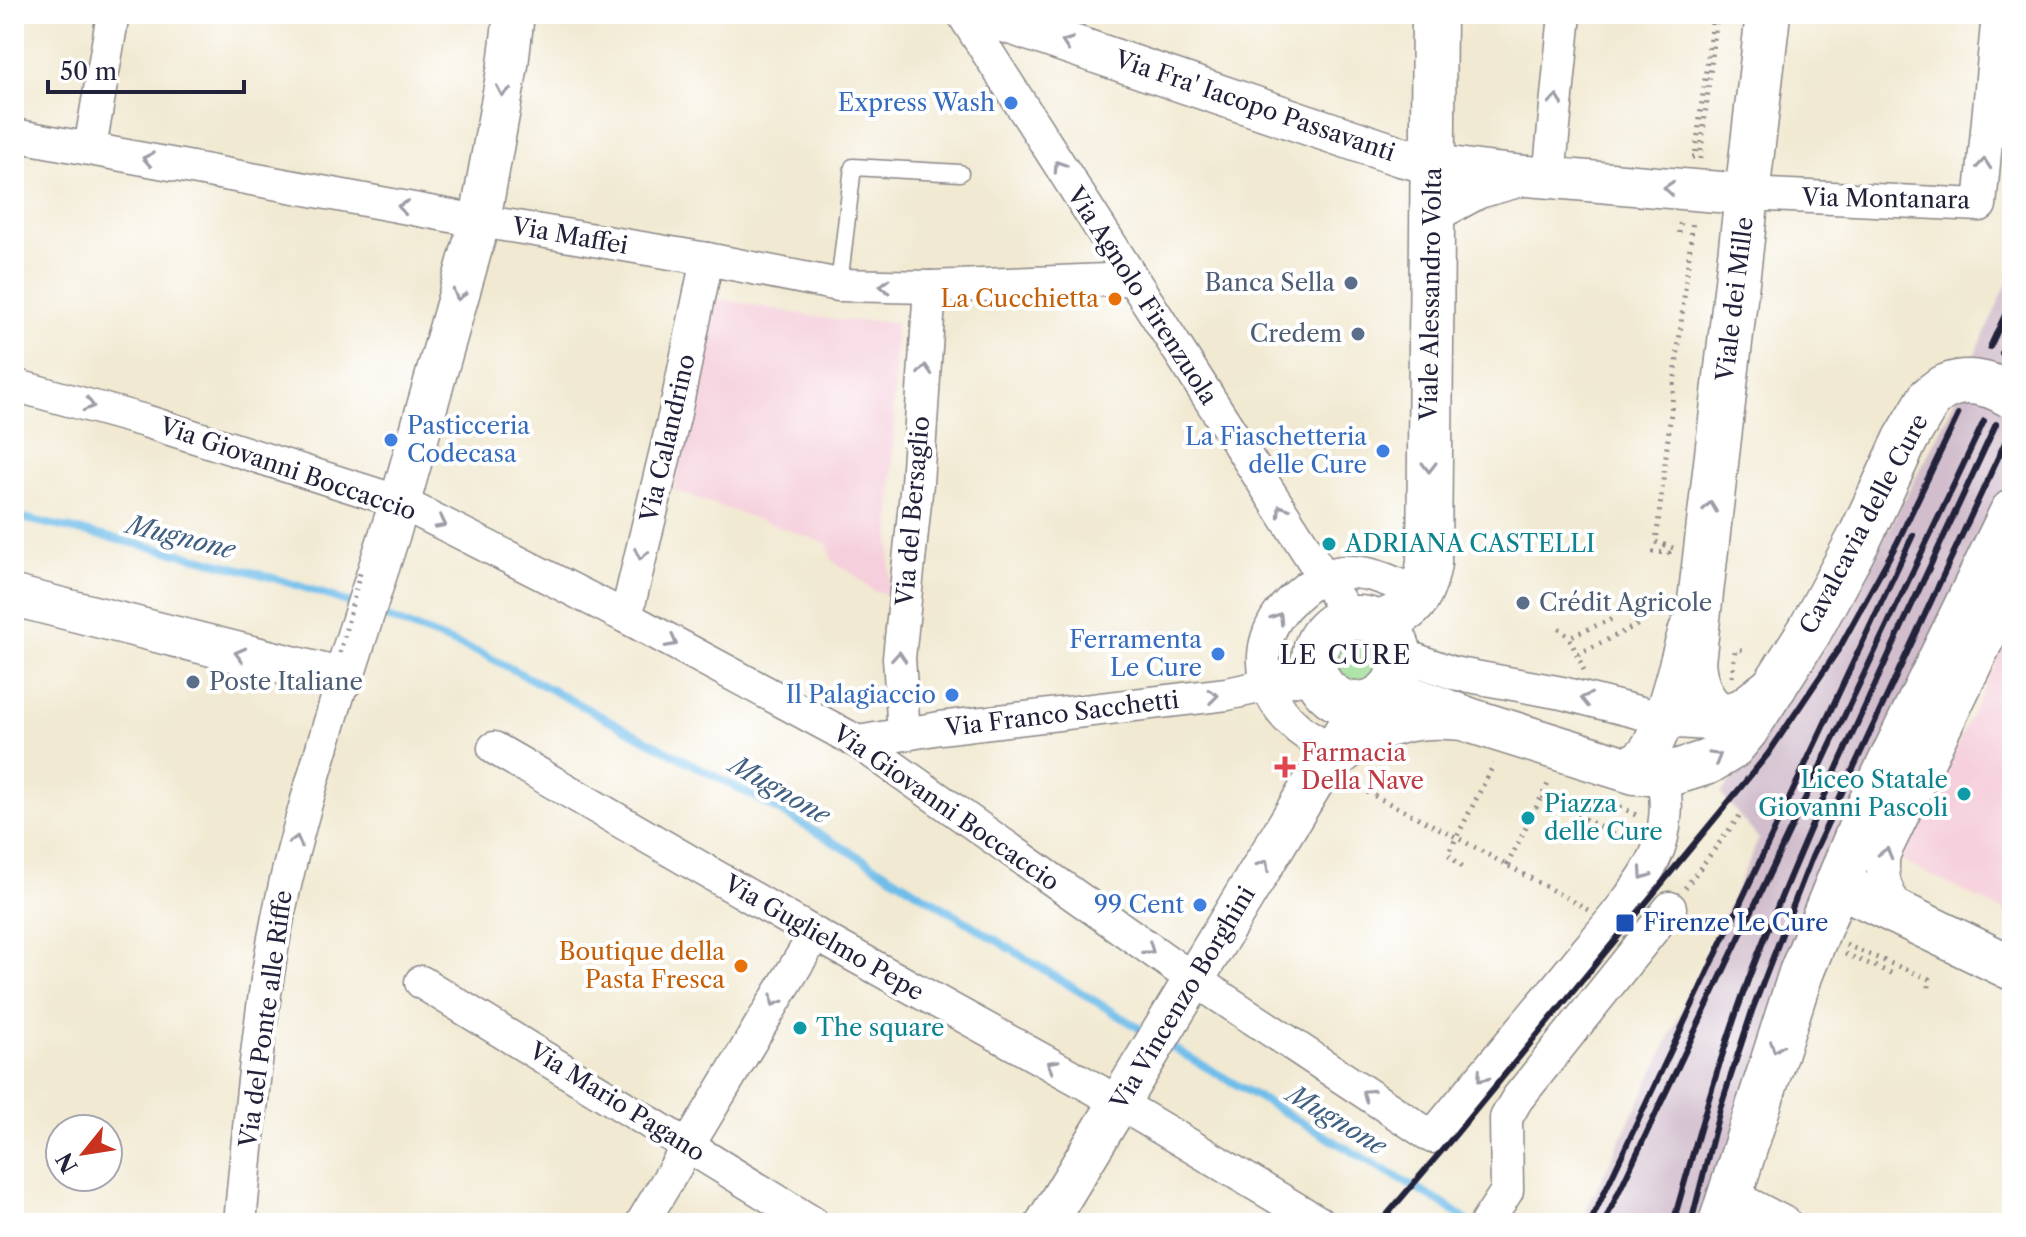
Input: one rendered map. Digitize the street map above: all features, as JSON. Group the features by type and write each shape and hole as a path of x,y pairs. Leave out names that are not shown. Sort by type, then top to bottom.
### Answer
{"main road":[{"name":"Viale Alessandro Volta","path":"1423,584 1430,553 1434,14"},
{"name":"Viale dei Mille","path":"1683,578 1747,194 1768,14"},
{"name":"Cavalcavia delle Cure","path":"1775,686 1831,592 1906,439 1930,398 1949,384 1965,382 1989,385 2012,396"},
{"path":"1725,1208 1796,987 1870,804 2012,512"},
{"path":"1683,578 1693,662 1699,691 1706,703 1717,714 1728,716 1740,713 1775,686"},
{"path":"1423,584 1375,658 1332,697 1322,688 1315,675 1314,651 1319,640 1336,623 1375,658 1472,721 1635,772 1660,773 1693,768 1731,748 1775,686"},
{"path":"1838,884 2012,968"}],"street":[{"path":"90,148 113,14"},
{"path":"14,596 344,663 368,571 400,502 480,220 514,14"},
{"name":"Via Agnolo Firenzuola","path":"963,14 1325,576"},
{"name":"Via Fra' Iacopo Passavanti","path":"981,14 1433,165 1462,171 1747,194"},
{"path":"1541,178 1565,14"},
{"name":"Via Montanara","path":"1747,194 1980,205 1998,14"},
{"name":"Via Maffei","path":"14,135 839,285 930,287 1131,279"},
{"name":"Via Fra' Iacopo Passavanti","path":"1433,217 1479,192 1541,178"},
{"name":"Via Calandrino","path":"626,617 675,413 707,259"},
{"name":"Via del Bersaglio","path":"904,734 899,658 917,483 930,287"},
{"name":"Via Giovanni Boccaccio","path":"14,385 145,421 400,502 626,617 858,742 1194,980 1432,1137 1610,922 1649,868 1658,849 1666,797 1660,773"},
{"path":"1331,767 1310,738 1279,710 1267,687 1265,652 1275,620 1286,605 1325,576 1339,572 1369,574 1398,584 1423,584"},
{"path":"1325,576 1375,658 1562,693 1662,718 1709,724 1740,713"},
{"path":"1614,765 1628,766 1641,760 1653,744 1662,718 1683,578"},
{"path":"1913,920 1901,911 1888,894 1883,879 1884,854 2012,590"},
{"path":"1331,767 1375,658"},
{"name":"Via del Ponte alle Riffe","path":"240,1223 274,935 344,663"},
{"path":"1267,687 1315,675"},
{"name":"Via Franco Sacchetti","path":"858,742 940,728 1267,687"},
{"path":"1331,767 1361,740 1395,724 1426,717 1472,721"},
{"name":"Via Guglielmo Pepe","path":"494,748 815,934 1128,1090 1320,1223"},
{"name":"Via Vincenzo Borghini","path":"1046,1223 1170,1018 1331,767"},
{"path":"1486,1223 1507,1191 1506,1118 1517,1099 1670,908"},
{"path":"642,1223 815,934"},
{"name":"Via Mario Pagano","path":"421,982 813,1223"},
{"path":"1725,1208 1785,1223"}],"lane":[{"path":"839,285 853,167 960,173"}],"path":[{"path":"1698,158 1715,14"},
{"path":"1683,578 1656,542 1691,235"},
{"path":"1652,552 1669,553 1683,578"},
{"path":"344,663 368,571"},
{"path":"1559,628 1569,637 1578,654 1637,625 1683,578"},
{"path":"1569,637 1612,619"},
{"path":"1734,662 1735,650 1743,650"},
{"path":"1462,867 1448,854 1497,759"},
{"path":"1331,767 1610,922"},
{"path":"1537,774 1562,783"},
{"path":"1507,865 1550,779"},
{"path":"1542,796 1622,839"},
{"path":"1670,908 1742,813"},
{"path":"1848,946 1929,979 1929,990"},
{"path":"1838,951 1896,975"}],"shaded area":[{"path":"2012,273 2012,513 1716,1223 1580,1223 1657,1065 1759,839 1721,794 1831,638 1939,434"},
{"path":"709,297 834,320 896,322 889,593 874,592 832,561 828,544 674,490"},
{"name":"Liceo Statale Giovanni Pascoli","path":"2012,629 2012,915 1902,861"}],"green space":[{"path":"1357,641 1373,647 1379,663 1373,679 1357,685 1341,679 1335,663 1341,647"}],"waterway":[{"name":"Mugnone","path":"14,516 230,566 357,606"},
{"name":"Mugnone","path":"377,614 485,655 755,797 887,873 1147,1033"},
{"name":"Mugnone","path":"1166,1044 1445,1205 1470,1223"}],"railway":[{"path":"1990,347 2012,300"},
{"path":"2002,353 2012,331"},
{"path":"1380,1223 1768,754 1840,647 1897,543 1958,415"},
{"path":"1604,1223 1984,421"},
{"path":"1673,1223 1721,1059 1755,962 1841,759 1996,424"},
{"path":"1691,1223 1720,1109 1752,1011 1812,857 2008,436"},
{"path":"1590,1223 1913,535"}],"place":[{"name":"Express Wash","path":"1011,103"},
{"name":"Banca Sella","path":"1351,283"},
{"name":"La Cucchietta","path":"1115,299"},
{"name":"Credem","path":"1358,334"},
{"name":"Pasticceria Codecasa","path":"391,440"},
{"name":"La Fiaschetteria delle Cure","path":"1383,451"},
{"name":"ADRIANA CASTELLI","path":"1329,544"},
{"name":"Crédit Agricole","path":"1523,603"},
{"name":"Ferramenta Le Cure","path":"1218,654"},
{"name":"Poste Italiane","path":"193,682"},
{"name":"Il Palagiaccio","path":"952,695"},
{"name":"Farmacia Della Nave","path":"1285,767"},
{"name":"Liceo Statale Giovanni Pascoli","path":"1964,794"},
{"name":"Piazza delle Cure","path":"1528,818"},
{"name":"99 Cent","path":"1200,905"},
{"name":"Firenze Le Cure","path":"1625,923"},
{"name":"Boutique della Pasta Fresca","path":"741,966"},
{"name":"The square","path":"800,1028"}],"district":[{"name":"LE CURE","path":"1346,655"}]}
